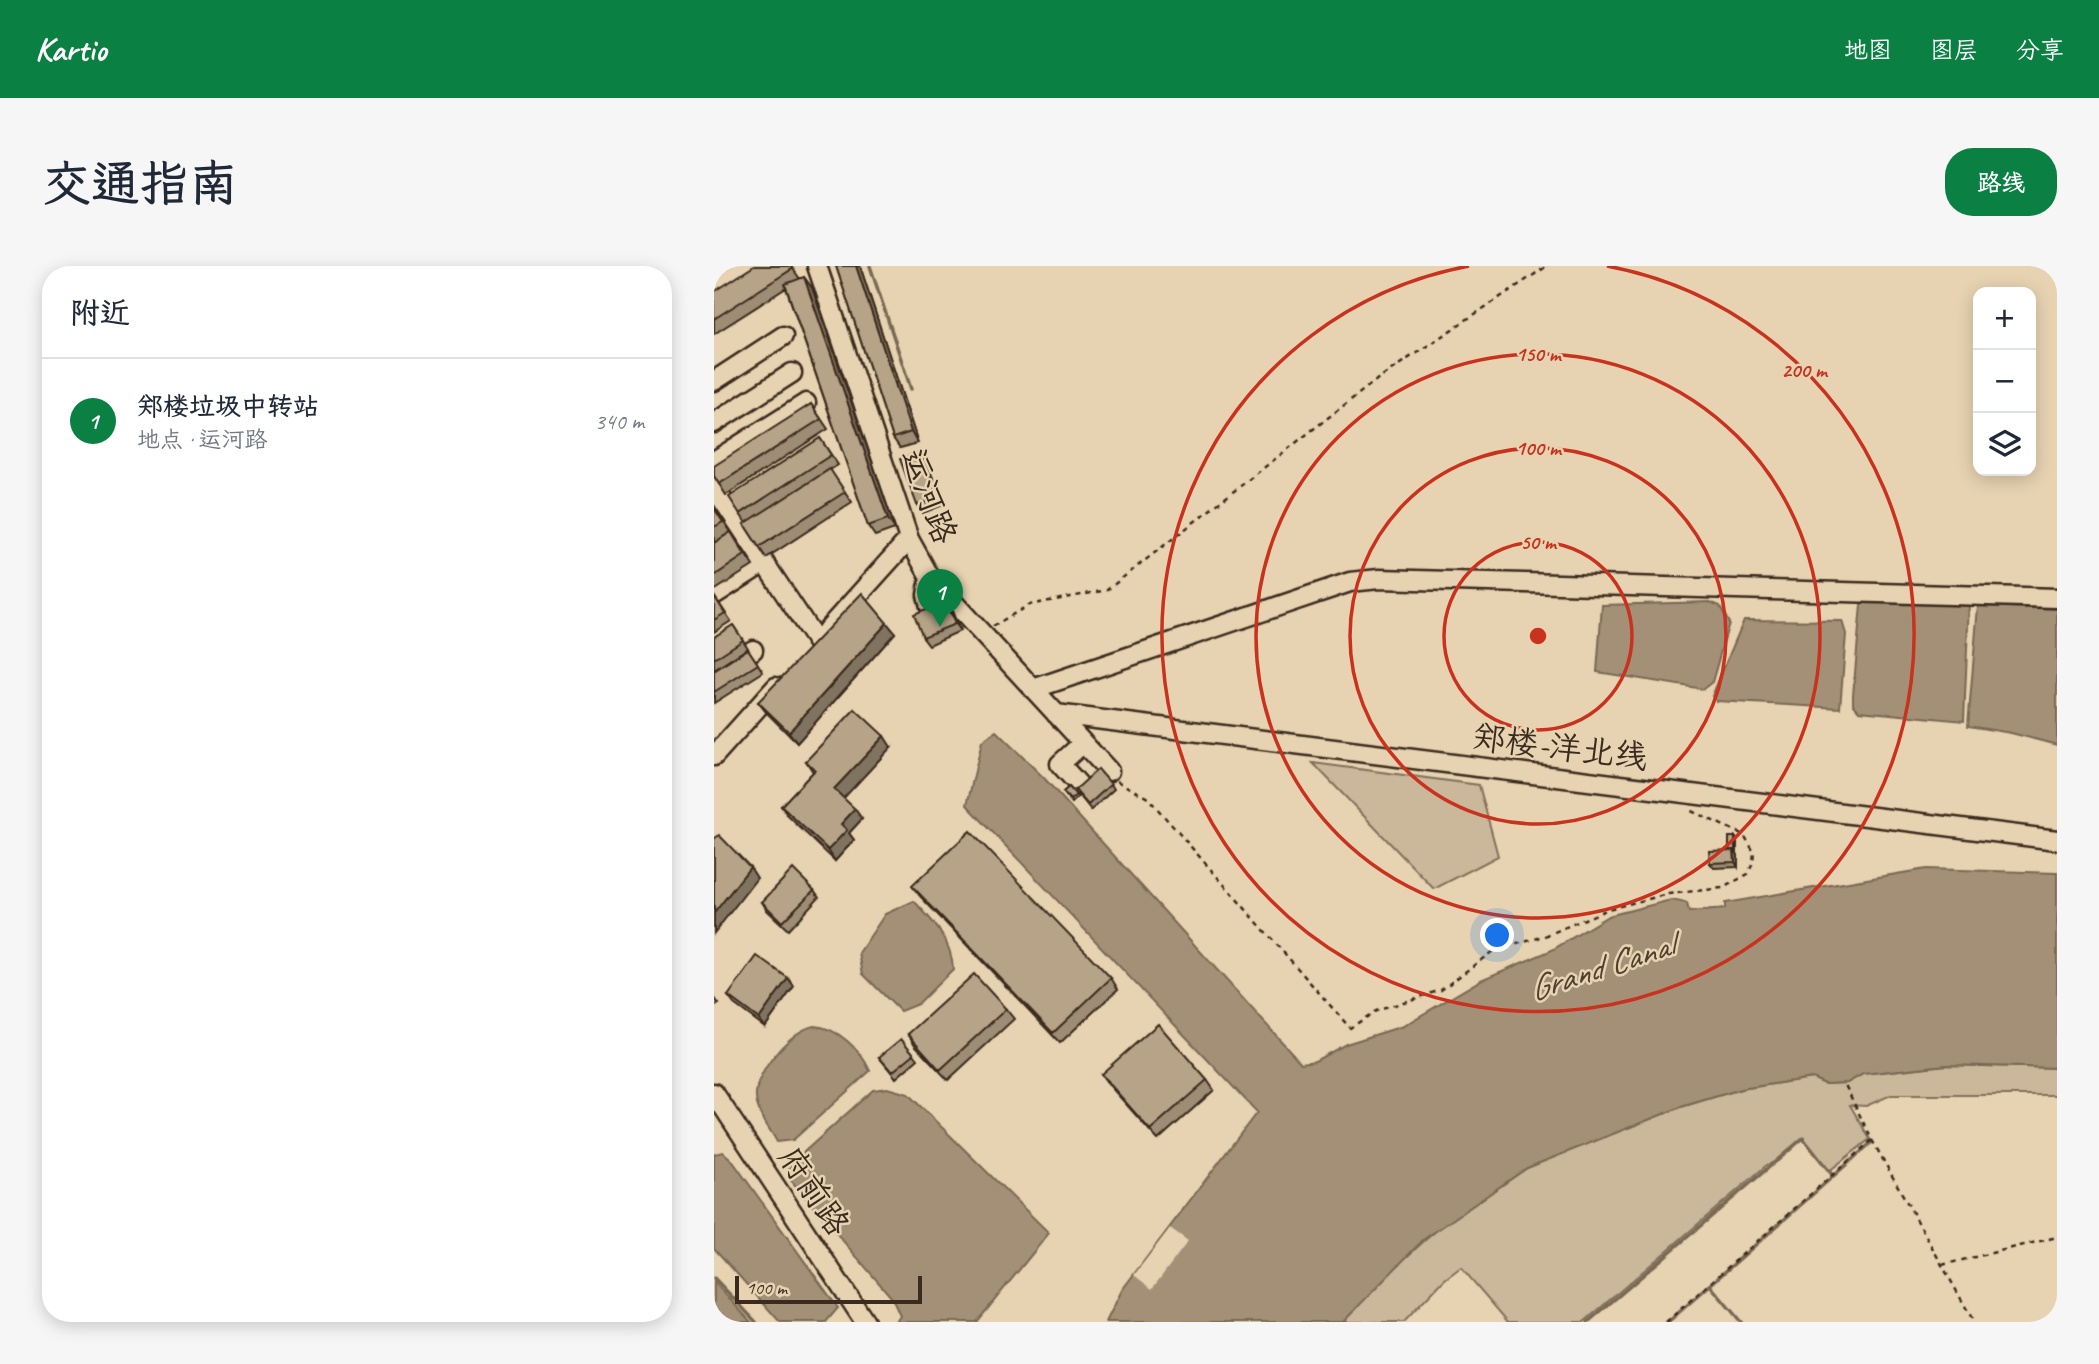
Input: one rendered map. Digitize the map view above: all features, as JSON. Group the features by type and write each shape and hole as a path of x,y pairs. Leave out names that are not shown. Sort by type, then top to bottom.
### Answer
{"street":[{"name":"运河路","path":"817,266 909,539 930,577 1109,771"},
{"path":"714,381 783,336"},
{"path":"714,423 792,373"},
{"path":"714,461 806,402"},
{"path":"714,487 764,563 812,647 909,539"},
{"path":"714,595 764,563"},
{"path":"930,577 927,595 932,614"},
{"path":"1032,689 1350,582 1379,579 2057,597"},
{"path":"714,676 753,650"},
{"path":"714,756 789,673"},
{"name":"郑楼-洋北线","path":"1056,714 2057,840"},
{"path":"1080,786 1060,764 1083,743"},
{"name":"府前路","path":"714,1093 865,1322"}],"path":[{"path":"982,634 1029,605 1086,597 1107,590 1379,378 1547,266"},
{"path":"1109,771 1120,783 1149,798 1350,1028 1376,1012 1441,990 1493,951 1528,942 1608,909 1668,894 1723,888 1748,874 1754,863 1751,841 1726,824 1686,809"},
{"path":"1844,1085 1974,1322"},
{"path":"1666,1322 1872,1140"},
{"path":"1942,1265 2057,1237"}],"shaded area":[{"path":"1313,763 1479,785 1498,856 1434,889"},
{"path":"1946,1065 2057,1068 2057,1095 1891,1095 1866,1106 1850,1105 1870,1139 1829,1171 1803,1139 1778,1161 1767,1165 1584,1322 1508,1322 1461,1267 1445,1279 1404,1322 1343,1322 1384,1277 1440,1227 1527,1168 1681,1107 1741,1089 1812,1078 1825,1084 1847,1083 1863,1074"}],"water":[{"path":"1865,601 1969,602 1964,721 1859,711 1853,704 1861,605"},
{"path":"1710,602 1720,606 1729,623 1712,682 1703,689 1597,672 1602,605"},
{"path":"1978,606 2057,609 2057,745 2011,733 1968,726"},
{"path":"1744,620 1842,621 1846,634 1840,708 1716,701 1712,696"},
{"name":"Grand Canal","path":"996,731 1044,778 1301,1063 1315,1061 1346,1044 1403,1026 1481,980 1552,950 1608,916 1671,900 1687,903 1689,912 1725,909 1725,903 1926,869 2057,873 2057,1068 1946,1065 1863,1074 1847,1083 1825,1084 1812,1078 1741,1089 1681,1107 1527,1168 1423,1240 1343,1322 1106,1322 1122,1290 1257,1112 967,805 982,741"},
{"path":"914,901 945,940 953,969 918,1004 900,1011 863,974 859,953 885,914"},
{"path":"814,1026 831,1030 847,1041 861,1055 870,1071 793,1140 777,1142 759,1109 757,1088 767,1065 785,1044 795,1035"},
{"path":"887,1088 908,1094 1049,1233 977,1322 896,1322 900,1316 892,1298 788,1177 788,1170 794,1161 873,1090"},
{"path":"723,1152 731,1159 838,1308 826,1322 780,1322 714,1248 714,1154"},
{"path":"714,1282 751,1322 714,1322"}],"pier":[{"path":"1170,1228 1188,1241 1152,1289 1134,1275"}],"building":[{"path":"754,266 791,266 792,269 714,319 714,292"},
{"path":"836,266 856,266 911,432 893,438"},
{"path":"804,277 888,519 868,526 785,284"},
{"path":"811,404 821,419 719,484 714,476 714,466"},
{"path":"820,438 831,455 740,514 729,497"},
{"path":"920,452 937,498 917,505 900,459"},
{"path":"830,469 845,492 759,547 744,524"},
{"path":"714,508 723,522 714,527"},
{"path":"731,532 745,555 714,576 714,543"},
{"path":"862,593 887,623 789,732 758,702"},
{"path":"714,596 725,613 714,620"},
{"path":"945,601 955,624 923,637 914,614"},
{"path":"733,625 743,640 714,659 714,637"},
{"path":"748,649 758,664 714,692 714,671"},
{"path":"855,709 884,736 834,789 855,809 841,824 847,830 828,850 781,806 815,770 806,761"},
{"path":"1098,769 1111,784 1088,805 1075,790"},
{"path":"1069,787 1076,795 1070,800 1063,792"},
{"path":"970,831 1111,978 1053,1033 912,886"},
{"path":"719,835 750,867 714,913 714,839"},
{"path":"1729,837 1735,837 1735,850 1729,850"},
{"path":"1734,850 1735,862 1710,863 1709,851"},
{"path":"793,869 814,890 782,922 762,902"},
{"path":"757,956 788,978 759,1019 728,996"},
{"path":"974,974 1006,1009 940,1070 908,1034"},
{"path":"1158,1024 1207,1080 1150,1130 1101,1074"},
{"path":"901,1039 914,1054 892,1072 879,1057"}],"waterway":[{"path":"870,266 911,389"},
{"path":"1588,1322 1803,1138 1833,1176"},
{"path":"1668,1322 1872,1142"},
{"path":"714,1278 756,1322"},
{"path":"1710,1285 1741,1322"}],"place":[{"name":"郑楼垃圾中转站","path":"940,627"}]}
